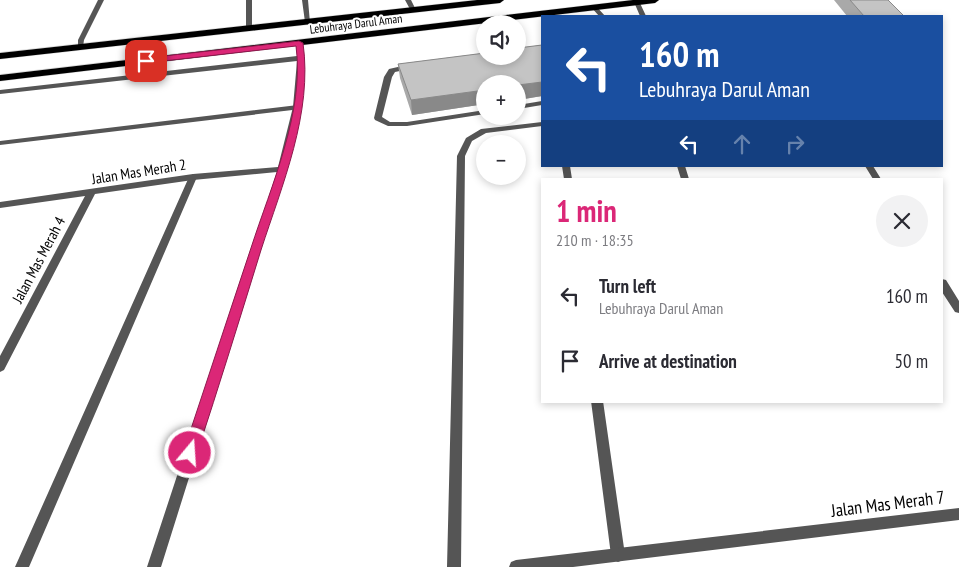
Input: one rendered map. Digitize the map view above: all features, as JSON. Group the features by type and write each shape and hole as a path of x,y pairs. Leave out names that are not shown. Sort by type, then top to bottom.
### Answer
{"highway":[{"name":"Lebuhraya Darul Aman","path":"0,56 500,0"},
{"name":"Lebuhraya Darul Aman","path":"0,78 594,8 613,3 655,0"}],"street":[{"path":"80,48 81,40 100,0"},
{"path":"249,0 250,28"},
{"path":"305,0 308,22"},
{"path":"408,0 413,10"},
{"path":"637,2 643,15"},
{"path":"594,8 601,15"},
{"path":"154,567 282,169 298,107 301,58 299,43"},
{"path":"0,92 301,58"},
{"path":"422,65 392,71 388,77 378,118 388,124 407,124 476,113"},
{"path":"526,106 541,103"},
{"path":"0,143 298,107"},
{"path":"454,567 461,156 469,140 484,131 541,124"},
{"path":"870,167 876,178"},
{"name":"Jalan Mas Merah 2","path":"0,205 193,177 282,169"},
{"path":"22,567 193,177"},
{"name":"Jalan Mas Merah 4","path":"0,368 91,193"},
{"path":"943,285 959,309"},
{"path":"597,403 618,555"},
{"name":"Jalan Mas Merah 7","path":"516,567 959,514"}],"building":[{"path":"850,0 888,0 903,15 863,15"},
{"path":"541,45 541,82 526,84 526,75 476,75 476,91 411,100 398,64 476,54 476,65 526,65 526,47"}],"route":[{"path":"146,61 299,43 301,58 298,107 282,169 190,453"}]}
